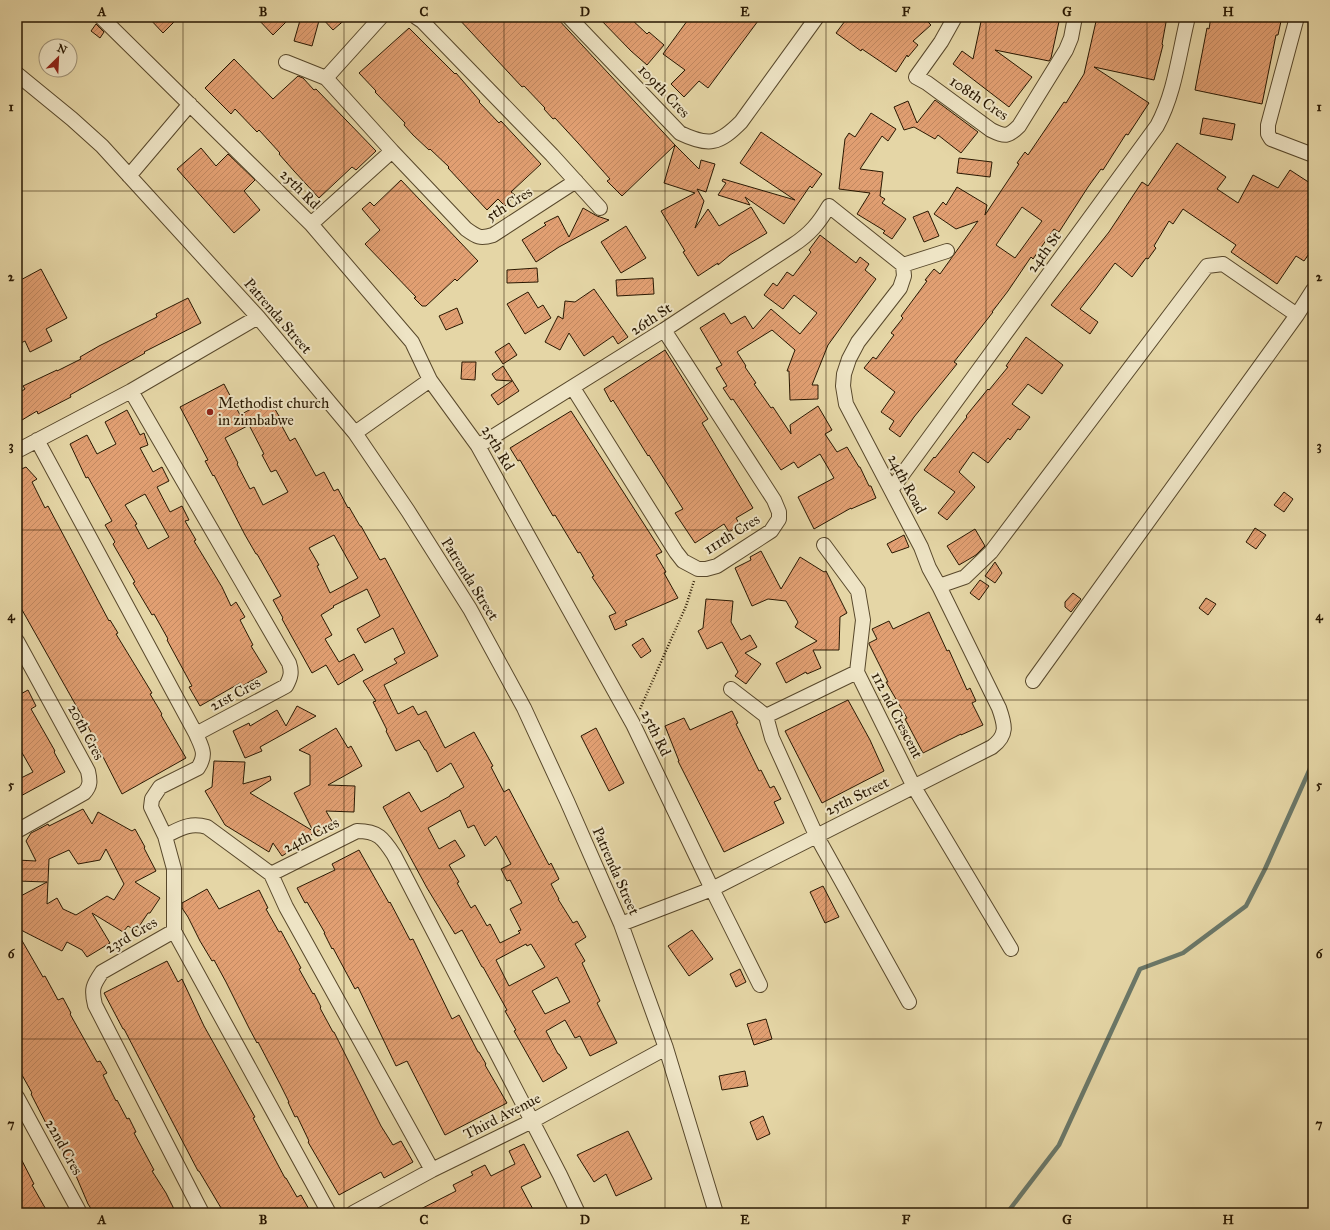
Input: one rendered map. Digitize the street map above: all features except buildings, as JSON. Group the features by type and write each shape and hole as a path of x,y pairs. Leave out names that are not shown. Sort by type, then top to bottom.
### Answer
{"street":[{"name":"25th Rd","path":"101,17 311,224 412,342 430,380 478,446 633,724 760,985"},
{"path":"286,62 326,78 381,17"},
{"path":"416,17 428,27 576,181 600,208"},
{"name":"109th Cres","path":"569,17 680,133 696,141 710,142 728,135 741,122 817,17"},
{"name":"108th Cres","path":"955,17 941,42 916,77 927,83 991,130 1002,135 1011,134 1019,126 1061,60 1071,38 1075,17"},
{"name":"24th St","path":"891,490 1157,126 1165,111 1169,98 1188,17"},
{"path":"1296,17 1268,125 1268,134 1271,139 1313,155"},
{"name":"Patrenda Street","path":"17,74 72,119 102,146 258,317 355,433 408,511 470,609 524,708 621,924 666,1048 716,1213"},
{"name":"5th Cres","path":"326,78 392,151 466,229 476,236 484,238 493,235 576,181"},
{"path":"129,176 190,104"},
{"path":"311,224 392,151"},
{"name":"26th St","path":"478,446 664,330 807,236 820,221 829,206 903,265"},
{"path":"903,265 947,251"},
{"path":"939,586 966,577 991,552 1207,266 1223,264 1297,315"},
{"name":"24th Road","path":"903,265 904,276 900,288 858,342 849,359 844,374 843,386 846,404 921,547 929,568 1004,722"},
{"path":"1034,681 1297,315 1313,290"},
{"path":"17,452 131,391 258,317"},
{"name":"111th Cres","path":"573,388 683,561 698,569 718,566 771,531 779,519 779,512 774,500 664,330"},
{"path":"355,433 430,380"},
{"name":"21st Cres","path":"131,391 292,670 291,678 286,686 196,734"},
{"path":"37,440 196,734 203,751 204,757 198,768 160,787 152,799 151,807 165,836 174,869 174,930"},
{"path":"824,545 858,591 863,620 857,672"},
{"name":"20th Cres","path":"17,641 88,772 90,780 88,789 84,793 17,831"},
{"name":"112 nd Crescent","path":"766,716 857,672 914,787 1011,949"},
{"path":"731,689 766,716 772,738 816,835 909,1002"},
{"name":"25th Street","path":"712,889 992,747 1001,738 1004,732 1004,722"},
{"path":"165,836 190,825 199,825 207,828 272,874 286,906 432,1170"},
{"name":"24th Cres","path":"272,874 357,831 368,831 378,835 386,842 394,854 578,1213"},
{"path":"621,924 712,889"},
{"name":"23rd Cres","path":"202,1213 95,1005 92,994 93,987 102,972 174,930 329,1213"},
{"name":"Third Avenue","path":"353,1213 432,1170 532,1121 666,1048"},
{"name":"22nd Cres","path":"17,1097 80,1213"}],"path":[{"path":"633,724 686,606 698,569"}],"waterway":[{"path":"1007,1213 1059,1145 1140,969 1183,953 1246,906 1265,869 1313,762"}],"place":[{"name":"Methodist church in zimbabwe","path":"210,412"}]}
